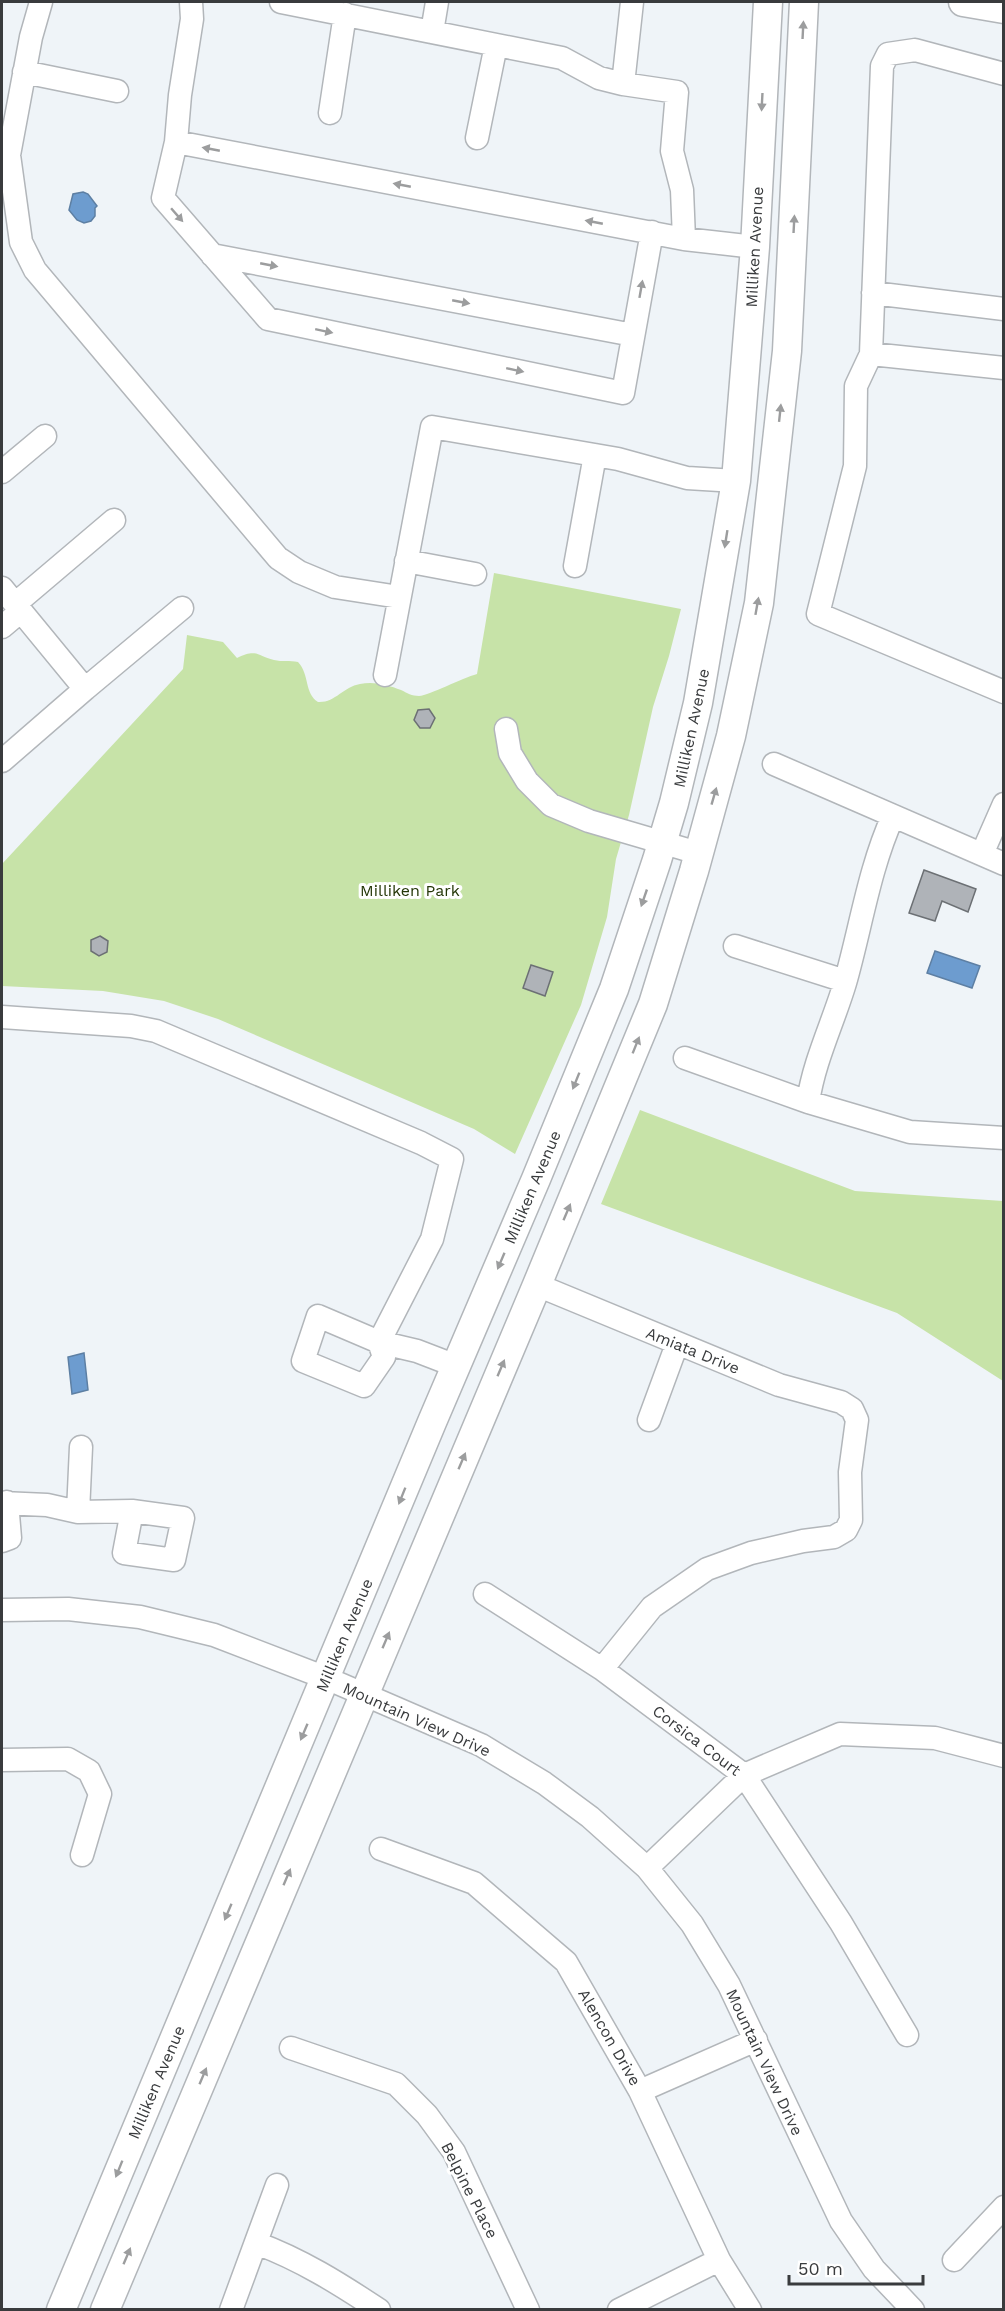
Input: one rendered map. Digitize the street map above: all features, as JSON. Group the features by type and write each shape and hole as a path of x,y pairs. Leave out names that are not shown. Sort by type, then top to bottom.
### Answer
{"main road":[{"name":"Milliken Avenue","path":"61,2310 614,989 662,843 698,703 736,481 755,247 768,2"},
{"path":"105,2310 653,1004 731,736 759,603 787,351 804,2"},
{"path":"963,2 1004,9"}],"street":[{"path":"42,2 31,37 9,155 21,242 35,270 278,558 299,572 335,587 399,597"},
{"path":"191,2 192,19 180,95 176,142 163,198 268,319 623,393 652,232"},
{"path":"282,2 562,58 599,78 677,92 672,151 682,190 684,238"},
{"path":"432,32 437,2"},
{"path":"623,84 632,2"},
{"path":"330,113 345,14"},
{"path":"477,138 496,45"},
{"path":"1004,74 915,50 888,54 882,66 871,354 856,386 855,466 818,614 1004,693"},
{"path":"24,72 117,91"},
{"path":"176,142 684,238 755,247"},
{"path":"212,255 633,335"},
{"path":"873,293 1004,309"},
{"path":"871,354 1004,368"},
{"path":"385,675 432,427 595,455 687,478 736,481"},
{"path":"2,472 45,436"},
{"path":"574,566 595,455"},
{"path":"2,627 12,601 114,520"},
{"path":"406,561 475,573"},
{"path":"12,601 85,689"},
{"path":"2,761 182,608"},
{"path":"506,729 510,753 527,781 551,805 589,821 698,853"},
{"path":"774,764 1004,864"},
{"path":"982,854 1004,804"},
{"path":"808,1102 811,1080 846,981 880,843 892,816"},
{"path":"735,946 846,981"},
{"path":"2,1017 131,1026 156,1031 421,1143 452,1159 432,1239 380,1342 456,1366"},
{"path":"685,1058 808,1102 910,1132 1004,1138"},
{"name":"Amiata Drive","path":"537,1285 779,1385 841,1402 852,1409 857,1420 850,1473 851,1521 846,1530 834,1537 803,1541 751,1553 707,1569 652,1607 602,1669"},
{"path":"649,1420 677,1344"},
{"path":"78,1512 81,1447"},
{"path":"2,1541 10,1538 4,1502 48,1505 78,1512 132,1511"},
{"name":"Corsica Court","path":"485,1594 602,1669 744,1775 841,1923 907,2035"},
{"name":"Mountain View Drive","path":"2,1610 68,1609 140,1617 214,1635 326,1678 480,1745 544,1783 591,1817 647,1868 692,1924 729,1985 841,2221 874,2269 913,2310"},
{"path":"647,1868 744,1775 840,1734 935,1738 1004,1756"},
{"path":"2,1760 68,1759 89,1772 100,1794 82,1855"},
{"name":"Alencon Drive","path":"381,1849 474,1883 566,1962 640,2091 719,2260 750,2310"},
{"path":"640,2091 756,2040"},
{"name":"Belpine Place","path":"291,2048 396,2084 427,2115 454,2152 528,2310"},
{"path":"231,2310 277,2185"},
{"path":"954,2260 1004,2206"},
{"path":"256,2243 280,2252 323,2275 379,2310"},
{"path":"619,2310 719,2260"}],"green space":[{"name":"Milliken Park","path":"494,573 681,609 653,707 629,815 616,859 607,917 581,1005 515,1154 474,1129 218,1019 164,1001 103,991 2,986 2,864 183,669 187,635 223,642 237,658 253,653 274,660 298,662 302,667 311,694 318,702 329,700 349,688 365,683 386,685 419,696 477,674"},
{"path":"640,1110 855,1191 1003,1201 1003,1381 897,1313 601,1204"}],"water":[{"path":"83,192 88,194 97,206 95,216 91,221 84,223 77,220 69,210 73,194"},
{"path":"935,951 980,966 972,988 927,973"},
{"path":"84,1353 88,1390 72,1394 68,1357"}],"building":[{"path":"429,709 435,718 430,728 420,728 414,720 418,710"},
{"path":"924,870 976,889 968,912 942,901 935,921 909,913"},
{"path":"100,936 108,941 107,952 99,956 91,951 91,940"},
{"path":"531,965 553,972 545,996 523,988"}]}
